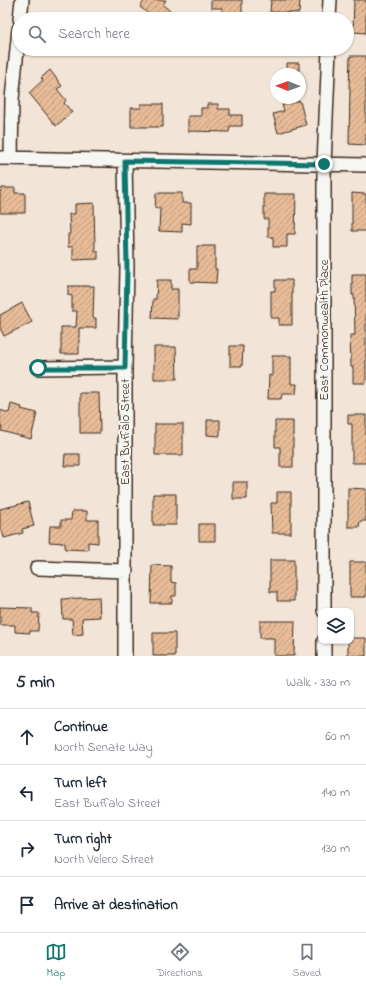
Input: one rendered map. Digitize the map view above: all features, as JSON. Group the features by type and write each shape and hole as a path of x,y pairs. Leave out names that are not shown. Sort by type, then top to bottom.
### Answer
{"street":[{"path":"21,12 22,0"},
{"path":"329,12 330,0"},
{"path":"16,56 5,158 366,165"},
{"name":"East Commonwealth Place","path":"324,608 324,164 329,56"},
{"name":"East Buffalo Street","path":"125,161 127,268 125,368 125,656"},
{"path":"38,368 125,368"},
{"path":"36,568 126,571"},
{"path":"324,644 324,656"}],"building":[{"path":"145,0 166,0 163,5 172,12 146,12 140,7"},
{"path":"211,0 242,0 242,12 222,12 222,8 211,8"},
{"path":"271,0 300,0 299,12 270,12"},
{"path":"354,0 366,0 366,33 354,32"},
{"path":"350,56 366,56 366,145 349,144"},
{"path":"287,63 299,63 299,68 287,68"},
{"path":"50,70 62,86 57,89 66,100 64,103 72,112 56,126 29,93 43,80 41,78"},
{"path":"141,104 163,104 163,127 131,127 131,108 141,108"},
{"path":"207,104 218,104 218,109 230,109 230,115 242,115 242,126 230,126 229,132 188,131 188,116 201,116 201,108 207,108"},
{"path":"301,104 306,125 278,133 273,114 284,111 282,105"},
{"path":"2,188 15,188 15,193 25,193 25,213 0,213 0,191"},
{"path":"156,193 182,193 182,203 191,203 191,224 182,223 182,232 159,231 160,208 155,208"},
{"path":"352,193 366,194 366,231 352,231"},
{"path":"264,194 296,194 295,234 287,234 287,247 273,247 273,237 268,237 268,219 264,219"},
{"path":"94,203 95,251 98,251 98,259 73,260 73,247 68,247 68,234 70,234 69,214 75,214 75,204"},
{"path":"197,246 215,246 215,269 217,269 216,283 190,282 190,269 197,269"},
{"path":"352,274 366,274 366,383 353,383 350,335 355,335"},
{"path":"157,280 171,280 171,289 178,289 178,319 152,318 153,299 156,299"},
{"path":"275,280 292,280 292,325 279,325 279,318 271,318 271,291 275,291"},
{"path":"68,286 94,286 93,318 96,318 96,328 79,328 79,354 61,354 61,327 76,327 77,311 72,311 72,296 68,295"},
{"path":"22,303 32,322 4,336 0,328 0,315"},
{"path":"230,346 243,346 242,366 230,366"},
{"path":"154,347 176,347 177,379 154,379"},
{"path":"272,356 291,356 291,384 297,384 296,394 282,394 281,399 268,399 269,375 272,376"},
{"path":"80,393 99,393 100,433 80,433"},
{"path":"11,404 22,407 21,409 37,413 31,439 1,431 0,410 9,413"},
{"path":"348,415 366,415 366,463 352,463 352,424 348,424"},
{"path":"207,420 220,420 220,436 207,435"},
{"path":"275,421 293,421 293,467 280,467 280,447 275,447"},
{"path":"155,424 183,424 183,455 155,455"},
{"path":"65,454 80,454 80,466 64,466"},
{"path":"233,482 247,482 247,499 233,499"},
{"path":"348,488 366,489 366,521 360,521 359,527 348,527"},
{"path":"277,492 291,492 291,533 272,533 271,503 277,503"},
{"path":"153,494 176,494 176,525 153,525"},
{"path":"28,502 34,526 22,529 23,533 4,538 2,530 0,531 0,509"},
{"path":"72,511 87,511 87,520 98,520 98,543 88,542 88,550 65,549 65,543 49,542 50,526 61,526 61,520 71,520"},
{"path":"199,524 215,524 215,541 199,541"},
{"path":"270,560 294,560 294,601 277,601 277,592 270,592"},
{"path":"350,562 366,562 366,597 350,597"},
{"path":"152,565 171,566 171,582 176,583 176,596 172,596 172,603 151,603"},
{"path":"99,597 100,617 82,618 83,634 73,635 72,619 63,619 62,599"},
{"path":"0,607 32,608 32,613 39,613 38,631 30,631 30,633 15,632 15,625 0,625"},
{"path":"260,621 295,621 294,656 274,656 274,638 260,638"},
{"path":"153,633 175,633 175,656 153,656"},
{"path":"354,638 366,638 366,656 348,656 348,644 354,644"}],"route":[{"path":"38,368 125,368 127,268 125,161 324,164"}]}
